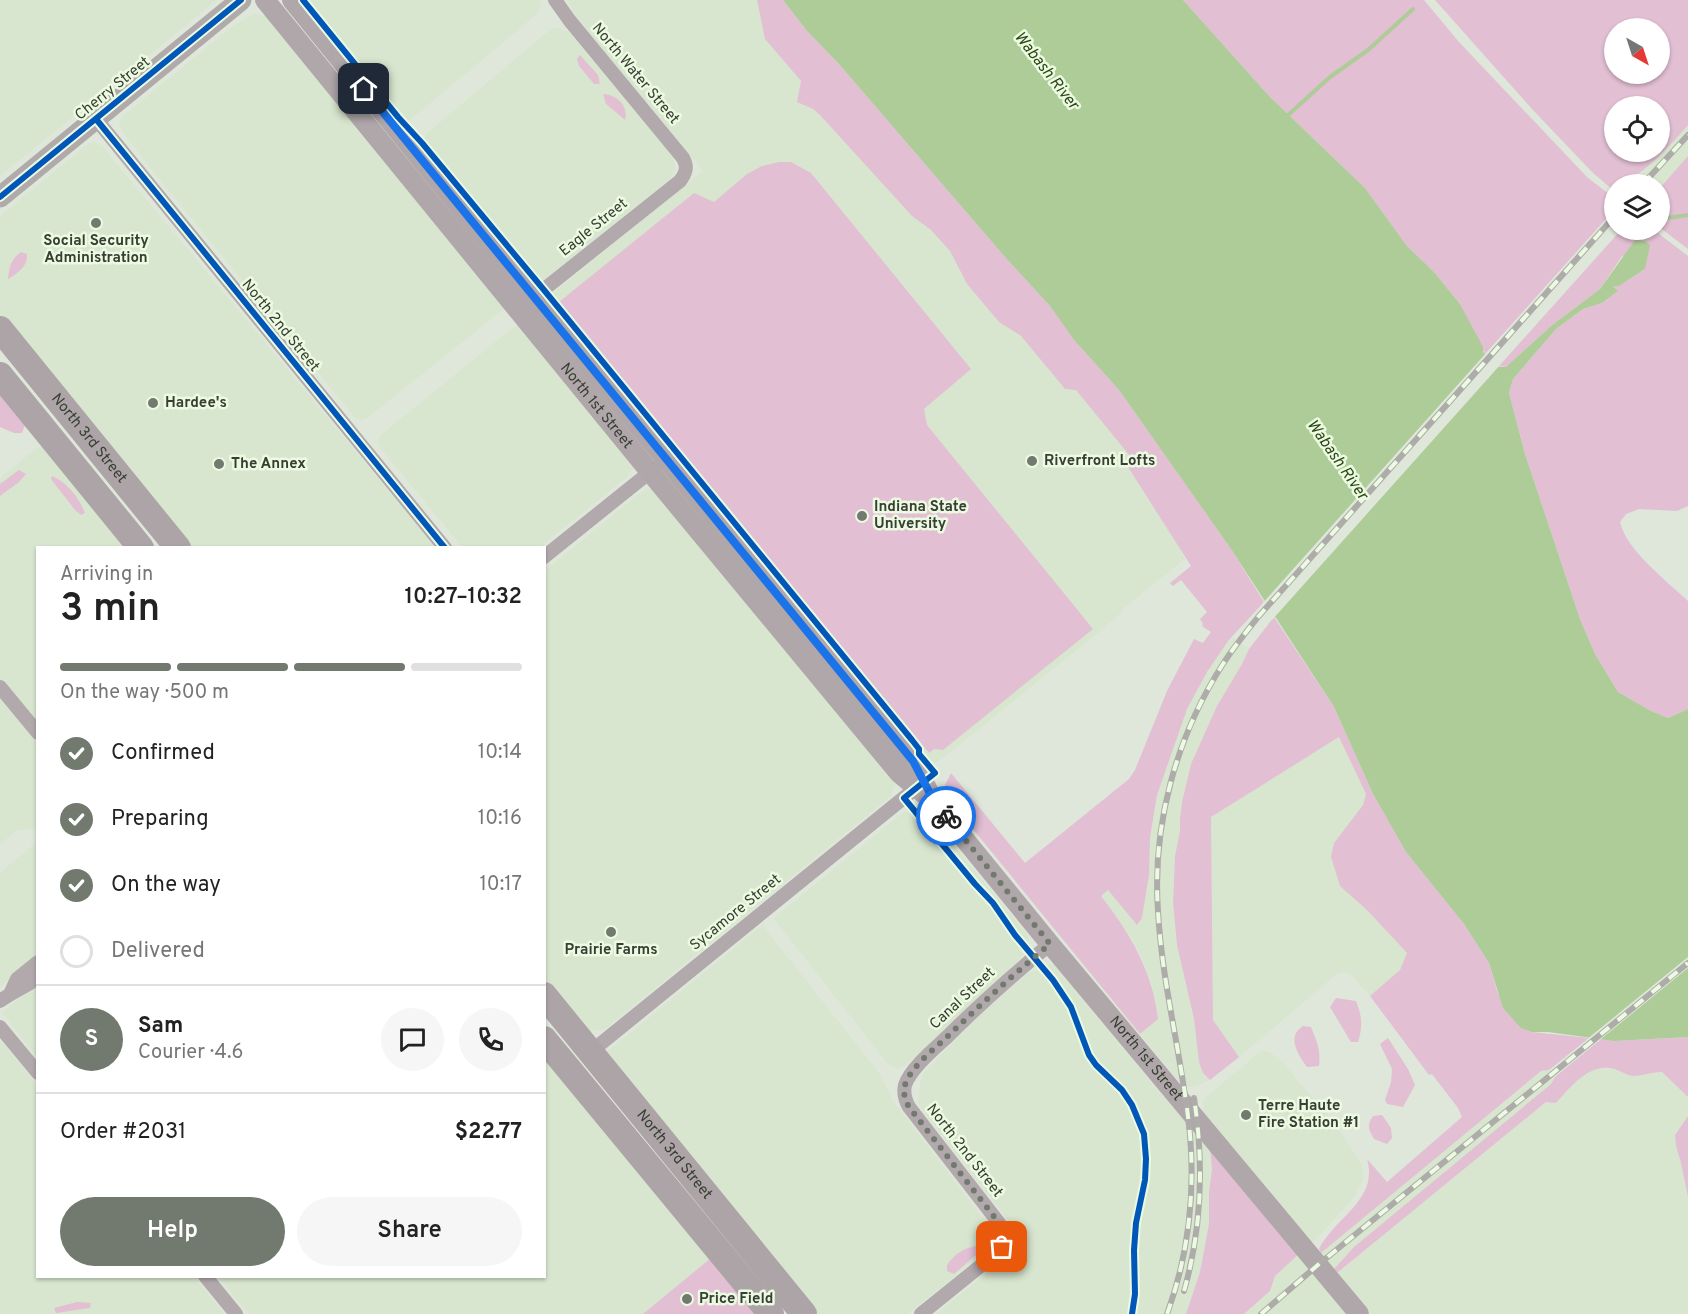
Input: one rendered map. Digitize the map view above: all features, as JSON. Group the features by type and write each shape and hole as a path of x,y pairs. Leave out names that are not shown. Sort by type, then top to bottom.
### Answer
{"highway":[{"name":"North 3rd Street","path":"0,329 176,546"},
{"name":"North 3rd Street","path":"0,375 139,546"},
{"name":"North 3rd Street","path":"546,997 804,1314"},
{"name":"North 3rd Street","path":"546,1041 771,1314"}],"main road":[{"name":"Cherry Street","path":"0,197 241,0"},
{"name":"North 1st Street","path":"265,0 526,304 666,459 913,761 920,785"},
{"name":"North 1st Street","path":"292,0 526,304 650,472 899,773 920,785 1359,1314"}],"street":[{"name":"North Water Street","path":"555,0 683,158 686,170"},
{"name":"North 2nd Street","path":"96,119 443,546"},
{"name":"Eagle Street","path":"526,304 680,181 686,170"},
{"path":"546,555 666,459"},
{"path":"0,687 36,731"},
{"name":"Sycamore Street","path":"569,1069 920,785"},
{"name":"Canal Street","path":"906,1084 911,1073 984,1000 1050,944"},
{"path":"5,997 17,979 36,964"},
{"path":"5,997 36,980"},
{"path":"0,1027 36,1071"},
{"name":"North 2nd Street","path":"906,1084 905,1100 909,1107 999,1223 1005,1236 999,1251 921,1314"},
{"path":"207,1278 236,1314"}],"shaded area":[{"path":"0,0 217,0 0,176"},
{"path":"301,0 541,0 542,3 536,15 406,122 399,120"},
{"name":"Indiana State University","path":"567,0 757,0 765,39 801,81 798,102 820,115 912,216 931,230 950,251 967,284 999,322 1021,336 1065,389 1076,390 1096,413 1130,456 1185,559 1124,608 1098,633 938,762 931,763 920,759 552,311 550,303 555,291 703,171 576,16"},
{"path":"757,0 783,0 807,31 838,63 1050,306 1074,340 1119,390 1231,549 1264,602 1228,641 1207,672 1187,709 1157,795 1142,918 1137,925 1108,890 1101,896 1130,939 1151,985 1158,1019 1140,1034 946,796 945,785 951,773 1025,863 1129,779 1135,770 1167,691 1194,639 1203,643 1211,632 1202,626 1200,619 1207,612 1181,580 1173,586 1170,583 1191,566 1128,467 1130,456 1076,390 1065,389 1021,336 999,322 967,284 950,251 931,230 912,216 820,115 797,102 801,81 765,39"},
{"path":"1183,0 1424,0 1459,42 1587,177 1604,190 1604,221 1485,354 1460,304 1434,272 1407,246 1365,188 1270,97"},
{"path":"1435,0 1688,0 1688,125 1670,144 1670,96 1604,96 1604,162 1652,162 1638,174 1604,174 1604,182 1532,109"},
{"path":"256,14 268,17 505,308 366,419 356,419 151,169 119,126 123,116 234,25"},
{"path":"556,28 569,32 673,157 675,169 670,179 545,279 534,282 526,279 422,146 426,134 551,29"},
{"path":"580,55 598,75 600,84 594,84 579,66 577,59"},
{"path":"603,94 612,96 620,102 625,110 625,120 606,104"},
{"path":"1688,125 1688,156 1670,176 1670,174 1640,174 1652,162 1670,162 1670,143"},
{"path":"94,142 102,146 434,546 191,546 0,314 0,216 89,143"},
{"path":"1688,156 1688,249 1670,235 1670,176"},
{"name":"Indiana State University","path":"791,162 811,173 971,369 924,409 927,425 1093,629 943,750 934,749 929,753 697,470 694,472 666,437 668,435 559,302 694,193 714,202 747,174 762,166"},
{"path":"1612,240 1667,240 1688,256 1688,506 1677,511 1639,509 1626,514 1620,522 1624,533 1639,554 1688,601 1688,709 1668,718 1618,692 1595,654 1580,619 1525,454 1509,393 1513,379 1556,329 1583,309 1602,303 1618,291 1611,288 1619,286 1645,269 1622,256 1600,289 1551,326 1506,367 1499,366"},
{"path":"21,252 27,254 26,262 19,272 8,279 11,264"},
{"path":"518,325 634,467 627,477 541,546 461,546 379,446 378,441 383,433"},
{"path":"0,393 25,425 22,433 14,433 0,427"},
{"path":"44,447 127,546 36,546 36,726 0,681 0,478 37,448"},
{"path":"19,470 26,474 0,496 0,484"},
{"path":"52,476 72,491 85,513 81,515 75,510 51,479"},
{"path":"653,488 895,778 895,785 891,796 606,1028 590,1031 546,979 546,570 640,493"},
{"path":"1274,617 1334,707 1373,794 1406,852 1464,924 1489,963 1498,994 1532,1032 1589,1038 1549,1070 1541,1071 1321,1253 1319,1249 1326,1238 1354,1207 1367,1186 1369,1173 1367,1159 1387,1182 1462,1117 1458,1108 1432,1074 1429,1075 1370,996 1400,970 1407,953 1368,911 1340,886 1331,857 1334,843 1363,805 1366,794 1339,737 1211,817 1213,1020 1239,1057 1210,1080 1203,1073 1199,1062 1194,1019 1177,945 1173,902 1175,856 1182,802 1191,764 1217,706 1249,649"},
{"path":"1233,637 1249,649 1243,664 1217,706 1191,764 1182,802 1175,857 1173,902 1177,945 1194,1019 1199,1062 1203,1073 1210,1080 1190,1087 1179,1082 1140,1034 1158,1019 1151,983 1141,956 1131,938 1101,896 1108,890 1117,900 1142,918 1157,795 1171,751 1187,709 1207,672"},
{"path":"0,698 36,742 36,827 16,831 0,844"},
{"path":"1339,737 1366,794 1363,805 1334,843 1340,886 1368,911 1407,953 1400,970 1370,996 1349,973 1338,973 1239,1057 1213,1020 1211,817"},
{"path":"911,806 925,811 1028,935 1029,941 1026,951 1017,962 907,1064 898,1069 888,1064 774,919"},
{"path":"36,843 36,958 0,987 0,873"},
{"path":"763,926 880,1074 892,1099 997,1236 993,1245 908,1314 818,1314 608,1057 609,1050"},
{"path":"1051,964 1210,1148 1212,1169 1209,1224 1200,1272 1186,1314 936,1314 1005,1258 1011,1251 1015,1236 1007,1219 918,1104 920,1082 923,1074 1003,994 1028,973"},
{"path":"36,984 36,1056 2,1013"},
{"path":"1336,998 1356,1001 1361,1021 1358,1042 1351,1042 1330,1007"},
{"path":"1303,1026 1311,1027 1317,1042 1319,1066 1307,1067 1295,1046 1295,1035"},
{"path":"1688,1037 1688,1097 1662,1072 1633,1076 1610,1068 1594,1070 1573,1085 1556,1103 1546,1102 1337,1273 1334,1269 1354,1247 1551,1084 1555,1077 1601,1039 1614,1041"},
{"path":"1388,1038 1408,1069 1415,1085 1403,1107 1387,1104 1385,1100 1391,1082 1392,1069 1380,1044"},
{"path":"0,1040 36,1084 36,1278 195,1278 225,1314 0,1314"},
{"path":"1261,1051 1270,1052 1283,1063 1335,1124 1361,1163 1362,1181 1358,1190 1350,1202 1313,1241 1310,1241 1204,1114 1204,1099"},
{"path":"546,1056 757,1314 249,1314 219,1278 546,1278"},
{"path":"1612,1068 1636,1076 1662,1072 1688,1097 1688,1116 1675,1135 1688,1197 1688,1314 1371,1314 1337,1273 1546,1102 1556,1103 1577,1080 1595,1069"},
{"path":"1549,1070 1555,1077 1551,1084 1354,1247 1334,1269 1321,1253 1541,1071"},
{"path":"1382,1115 1391,1128 1392,1138 1387,1144 1374,1139 1369,1128 1373,1116"},
{"path":"1688,1116 1688,1197 1675,1135"},
{"path":"1210,1148 1299,1254 1275,1276 1270,1291 1244,1314 1186,1314 1200,1272 1209,1224 1212,1169"},
{"path":"981,1245 983,1249 954,1274 947,1271 950,1260 958,1253"},
{"path":"1299,1254 1348,1314 1244,1314 1270,1291 1275,1276"},
{"path":"711,1258 757,1314 643,1314"},
{"path":"77,1302 91,1303 90,1308 56,1313 54,1308"}],"water":[{"name":"Wabash River","path":"783,0 1183,0 1270,97 1365,188 1407,246 1434,272 1460,304 1483,347 1483,352 1500,367 1506,367 1551,326 1600,289 1635,240 1645,241 1650,245 1645,269 1619,286 1613,287 1618,291 1602,303 1583,309 1556,329 1513,379 1509,393 1525,454 1580,619 1595,654 1618,692 1668,718 1688,709 1688,1037 1614,1041 1532,1032 1521,1028 1503,1008 1489,963 1464,924 1406,852 1373,794 1334,707 1231,549 1119,390 1074,340 1050,306 838,63 807,31"}],"pier":[{"path":"1487,352 1501,364 1272,620 1262,604"},
{"path":"1688,957 1688,968 1598,1042 1586,1040"}],"waterway":[{"path":"1286,117 1330,77 1368,50 1413,9"},
{"path":"1670,218 1688,215"}],"railway":[{"path":"1652,174 1688,135"},
{"path":"1167,1314 1185,1248 1190,1203 1191,1158 1187,1107 1160,939 1157,879 1164,814 1180,752 1192,721 1223,664 1258,617 1604,228"},
{"path":"1261,1314 1688,963"},
{"path":"1184,1291 1195,1243 1200,1195 1199,1147 1194,1098"}],"cycle path":[{"path":"0,197 241,0"},
{"path":"303,0 544,290 912,740 919,749 919,754 935,773 904,798 993,903 1015,935 1053,980 1071,1007 1089,1055 1122,1090 1132,1105 1144,1134 1145,1180 1136,1223 1135,1294 1132,1314"},
{"path":"96,119 443,546"}],"way so far":[{"path":"946,816 1050,944 984,1000 937,1046 911,1073 904,1092 905,1100 922,1125 999,1223 1005,1236 1002,1247"}],"place":[{"name":"Social Security Administration","path":"96,223"},
{"name":"Hardee's","path":"153,403"},
{"name":"Riverfront Lofts","path":"1032,461"},
{"name":"The Annex","path":"219,464"},
{"name":"Indiana State University","path":"862,516"},
{"name":"Prairie Farms","path":"611,932"},
{"name":"Terre Haute Fire Station #1","path":"1246,1115"},
{"name":"Price Field","path":"687,1299"}],"route":[{"path":"364,89 913,761 935,803 946,816"}]}
